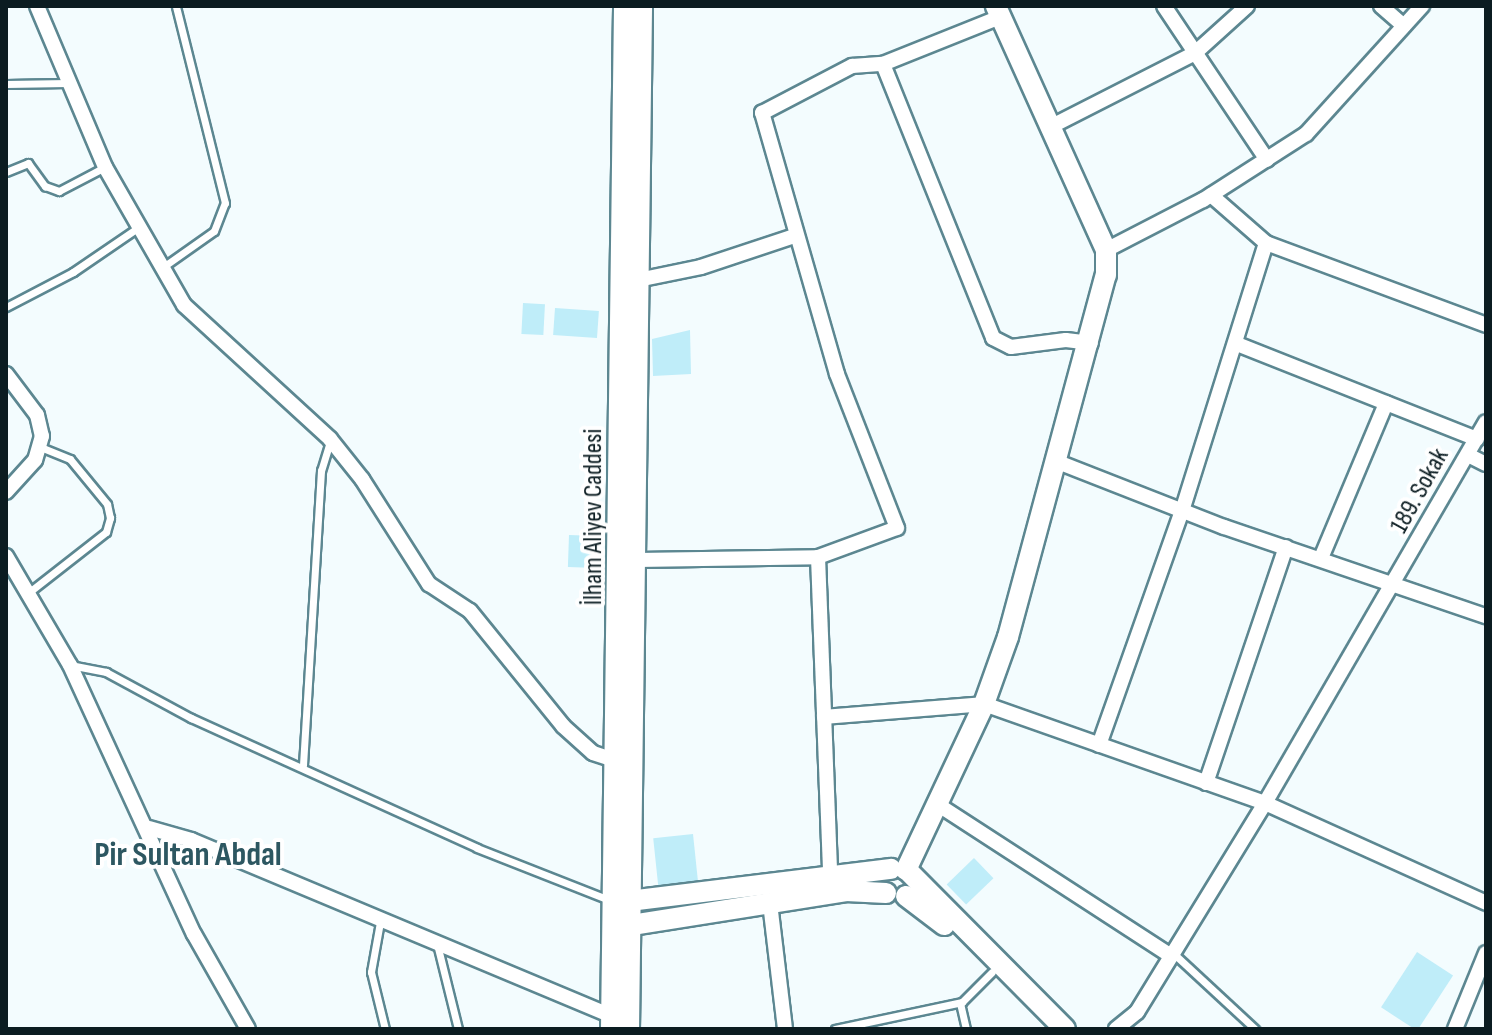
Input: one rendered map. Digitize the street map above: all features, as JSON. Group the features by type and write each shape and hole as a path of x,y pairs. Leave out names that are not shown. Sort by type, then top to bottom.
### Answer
{"main road":[{"name":"İlham Aliyev Caddesi","path":"623,902 618,761 624,6"},
{"name":"İlham Aliyev Caddesi","path":"611,1023 622,926 637,560 642,6"},
{"path":"896,895 883,880 903,871 984,704 1058,462 1106,275 1106,250 998,12"},
{"path":"623,902 830,875 903,871 1065,1029"},
{"path":"896,895 912,888 903,871"},
{"path":"622,926 846,891 896,895 933,913 1050,1029"},
{"name":"İlham Aliyev Caddesi","path":"622,926 629,1029"}],"street":[{"path":"37,6 105,167 194,318 330,439 362,479 436,593 470,611 585,747 618,761"},
{"path":"1164,6 1267,160"},
{"path":"1050,127 1195,53 1247,6"},
{"path":"1381,6 1404,26"},
{"path":"1106,250 1211,195 1306,134 1422,6"},
{"path":"637,560 818,557 897,528 837,374 794,236 762,113 852,66 883,64 998,12"},
{"path":"883,64 993,338 1011,347 1066,340 1091,343"},
{"path":"1211,195 1266,243 1486,325"},
{"path":"638,280 701,267 794,236"},
{"path":"1099,745 1182,511 1237,344 1266,243"},
{"path":"1237,344 1477,439"},
{"path":"6,374 37,415 40,447 30,467 6,492"},
{"path":"1321,558 1386,403"},
{"name":"189. Sokak","path":"1116,1029 1137,1012 1265,803 1486,422"},
{"path":"1468,455 1486,464"},
{"path":"1058,462 1182,511 1395,582 1486,616"},
{"path":"1206,783 1286,547"},
{"path":"6,556 70,665 149,828 194,934 248,1029"},
{"path":"818,557 830,875"},
{"path":"824,717 984,704 1265,803 1486,903"},
{"path":"937,804 1172,954"},
{"path":"149,828 191,840 437,944 611,1023"},
{"path":"770,903 785,1029"},
{"path":"1455,1029 1486,953"}],"lane":[{"path":"163,267 214,231 225,203 176,6"},
{"path":"6,84 68,83"},
{"path":"6,172 28,163 45,186 59,191 105,167"},
{"path":"6,307 73,272 139,227"},
{"path":"303,765 321,471 330,439"},
{"path":"28,593 106,532 110,523 107,504 70,459 40,447"},
{"path":"70,665 97,668 191,718 303,765 477,848 623,902"},
{"path":"380,922 371,972 385,1029"},
{"path":"437,944 458,1029"},
{"path":"1172,954 1255,1029"},
{"path":"835,1029 960,1003 992,972"},
{"path":"960,1003 966,1029"}],"building":[{"path":"523,303 545,304 543,335 521,334"},
{"path":"555,308 599,311 597,338 553,335"},
{"path":"690,330 691,374 653,376 652,339"},
{"path":"569,535 598,536 597,568 568,567"},
{"path":"693,834 698,882 658,886 653,838"},
{"path":"974,858 993,878 966,905 947,884"},
{"path":"1417,952 1453,975 1418,1029 1381,1007"}],"district":[{"name":"Pir Sultan Abdal","path":"188,855"}]}
